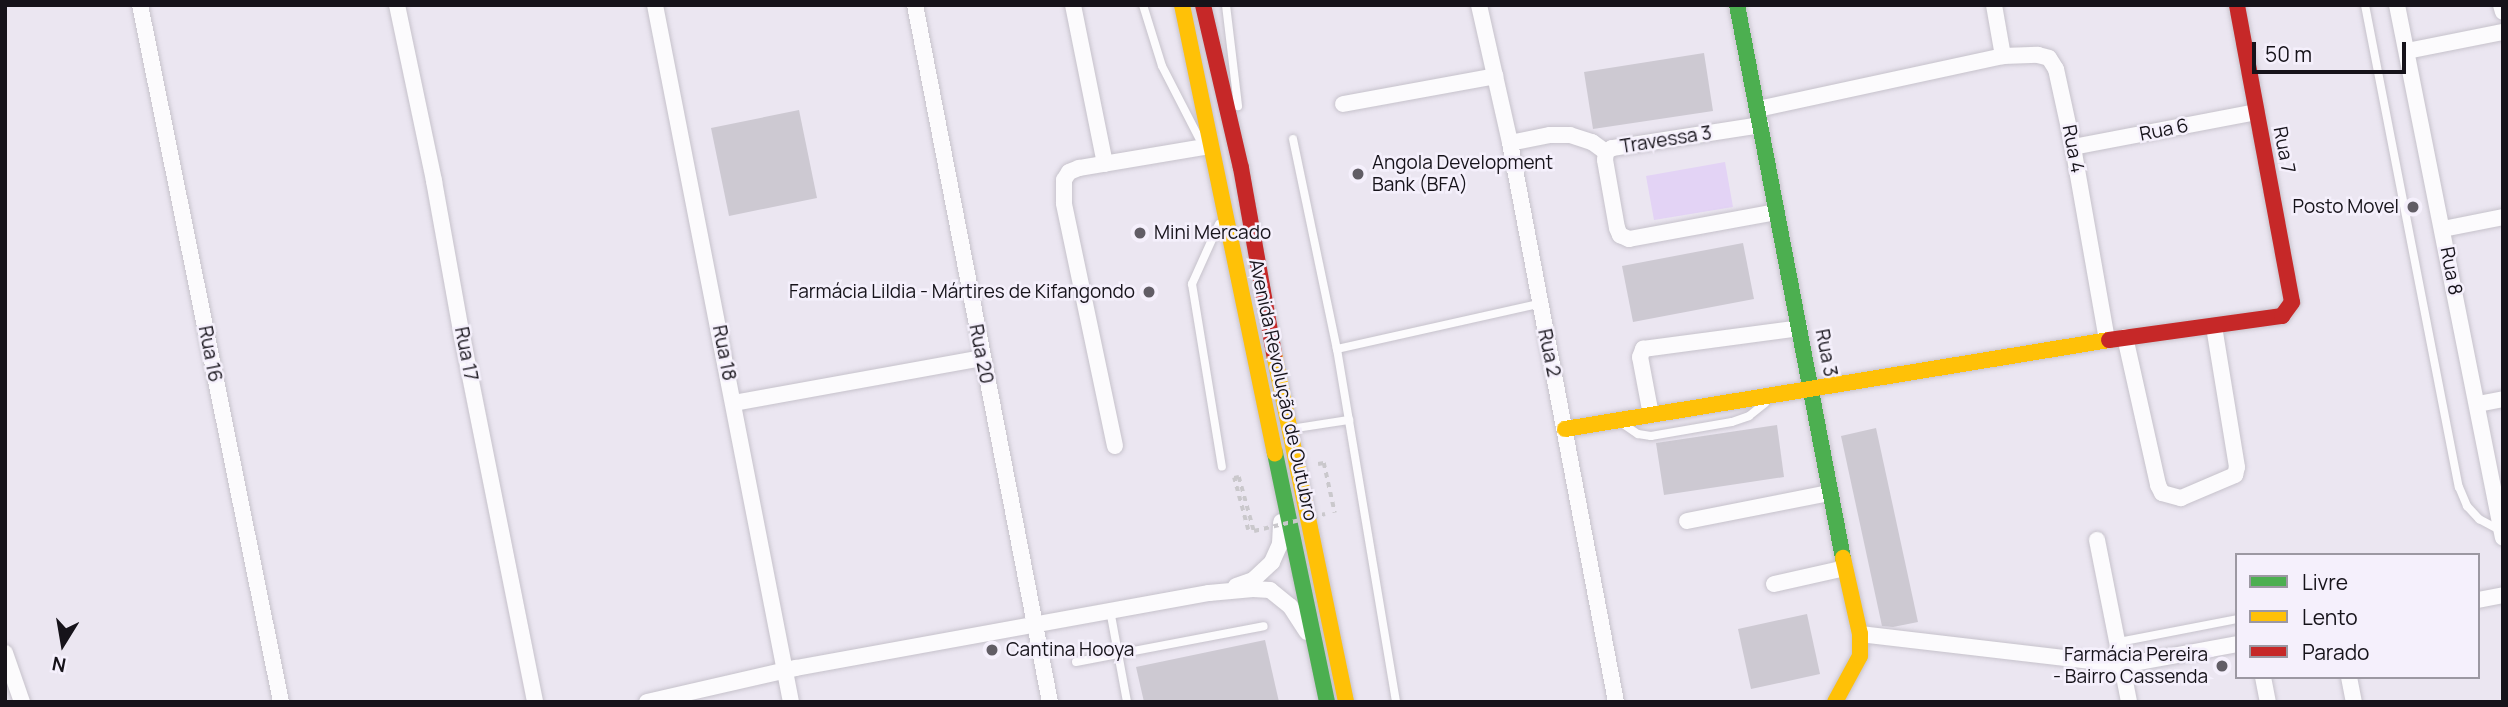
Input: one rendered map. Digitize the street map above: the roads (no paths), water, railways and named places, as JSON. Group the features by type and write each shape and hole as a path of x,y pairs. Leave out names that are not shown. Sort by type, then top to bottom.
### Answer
{"street":[{"name":"Rua 16","path":"140,5 281,702"},
{"name":"Rua 17","path":"397,5 435,181 462,336 535,702"},
{"name":"Rua 18","path":"655,5 790,702"},
{"name":"Rua 20","path":"915,5 1050,702"},
{"path":"1073,5 1105,164"},
{"path":"1169,5 1191,51"},
{"name":"Avenida Revolução de Outubro","path":"1182,5 1327,702"},
{"name":"Avenida Revolução de Outubro","path":"1203,5 1241,168 1287,429 1346,702"},
{"name":"Rua 2","path":"1479,5 1510,143 1538,304 1565,429 1616,702"},
{"name":"Rua 3","path":"1737,5 1800,328 1828,493 1860,634 1860,656 1835,702"},
{"path":"1994,5 2003,57"},
{"name":"Rua 7","path":"2214,327 2282,316 2292,302 2237,5"},
{"name":"Rua 8","path":"2397,5 2502,535"},
{"path":"2501,5 2503,12"},
{"path":"2407,51 2503,32"},
{"name":"Rua 4","path":"2003,57 2038,55 2049,58 2056,69 2073,147 2107,340"},
{"name":"Travessa 3","path":"1776,212 1629,239 1620,235 1617,229 1606,152 1612,148 1759,117 2003,57"},
{"path":"1343,104 1495,76"},
{"name":"Rua 6","path":"2073,147 2256,112"},
{"path":"1510,143 1550,135 1570,135 1592,142 1606,152"},
{"path":"1115,446 1063,190 1064,180 1069,172 1204,147"},
{"path":"2443,229 2503,216"},
{"path":"1565,429 2125,337 2214,327 2237,467 2235,475 2229,480 2180,498 2162,493 2125,337"},
{"path":"1651,415 1640,357 1643,349 1800,328"},
{"path":"734,403 982,358"},
{"path":"2477,404 2503,399"},
{"path":"1687,521 1828,493"},
{"path":"1209,593 1253,580 1272,562 1280,544 1283,498"},
{"path":"2097,540 2129,702"},
{"path":"1774,584 1845,568"},
{"path":"647,702 784,670 1034,623 1209,593 1253,589 1269,590 1281,596 1316,647"},
{"path":"2480,600 2503,595"},
{"path":"1860,634 2123,665 2235,644"},
{"path":"5,653 22,702"},
{"path":"2263,679 2268,702"},
{"path":"2349,679 2354,702"}],"lane":[{"path":"1143,5 1162,66 1218,175"},
{"path":"1226,5 1237,88 1241,168"},
{"path":"2365,5 2459,486 2467,506 2479,519 2502,535"},
{"path":"1293,139 1338,349 1396,702"},
{"path":"1222,467 1192,284 1226,212"},
{"path":"1338,349 1538,304"},
{"path":"1618,420 1638,435 1651,436 1749,416 1775,395"},
{"path":"1287,429 1349,420"},
{"path":"1110,610 1127,702"},
{"path":"2119,642 2235,619"},
{"path":"1076,662 1264,626"}],"place":[{"name":"Angola Development Bank (BFA)","path":"1358,174"},
{"name":"Posto Movel","path":"2413,207"},
{"name":"Mini Mercado","path":"1140,233"},
{"name":"Farmácia Lildia - Mártires de Kifangondo","path":"1149,292"},
{"name":"Cantina Hooya","path":"992,650"},
{"name":"Farmácia Pereira - Bairro Cassenda","path":"2222,666"}]}
